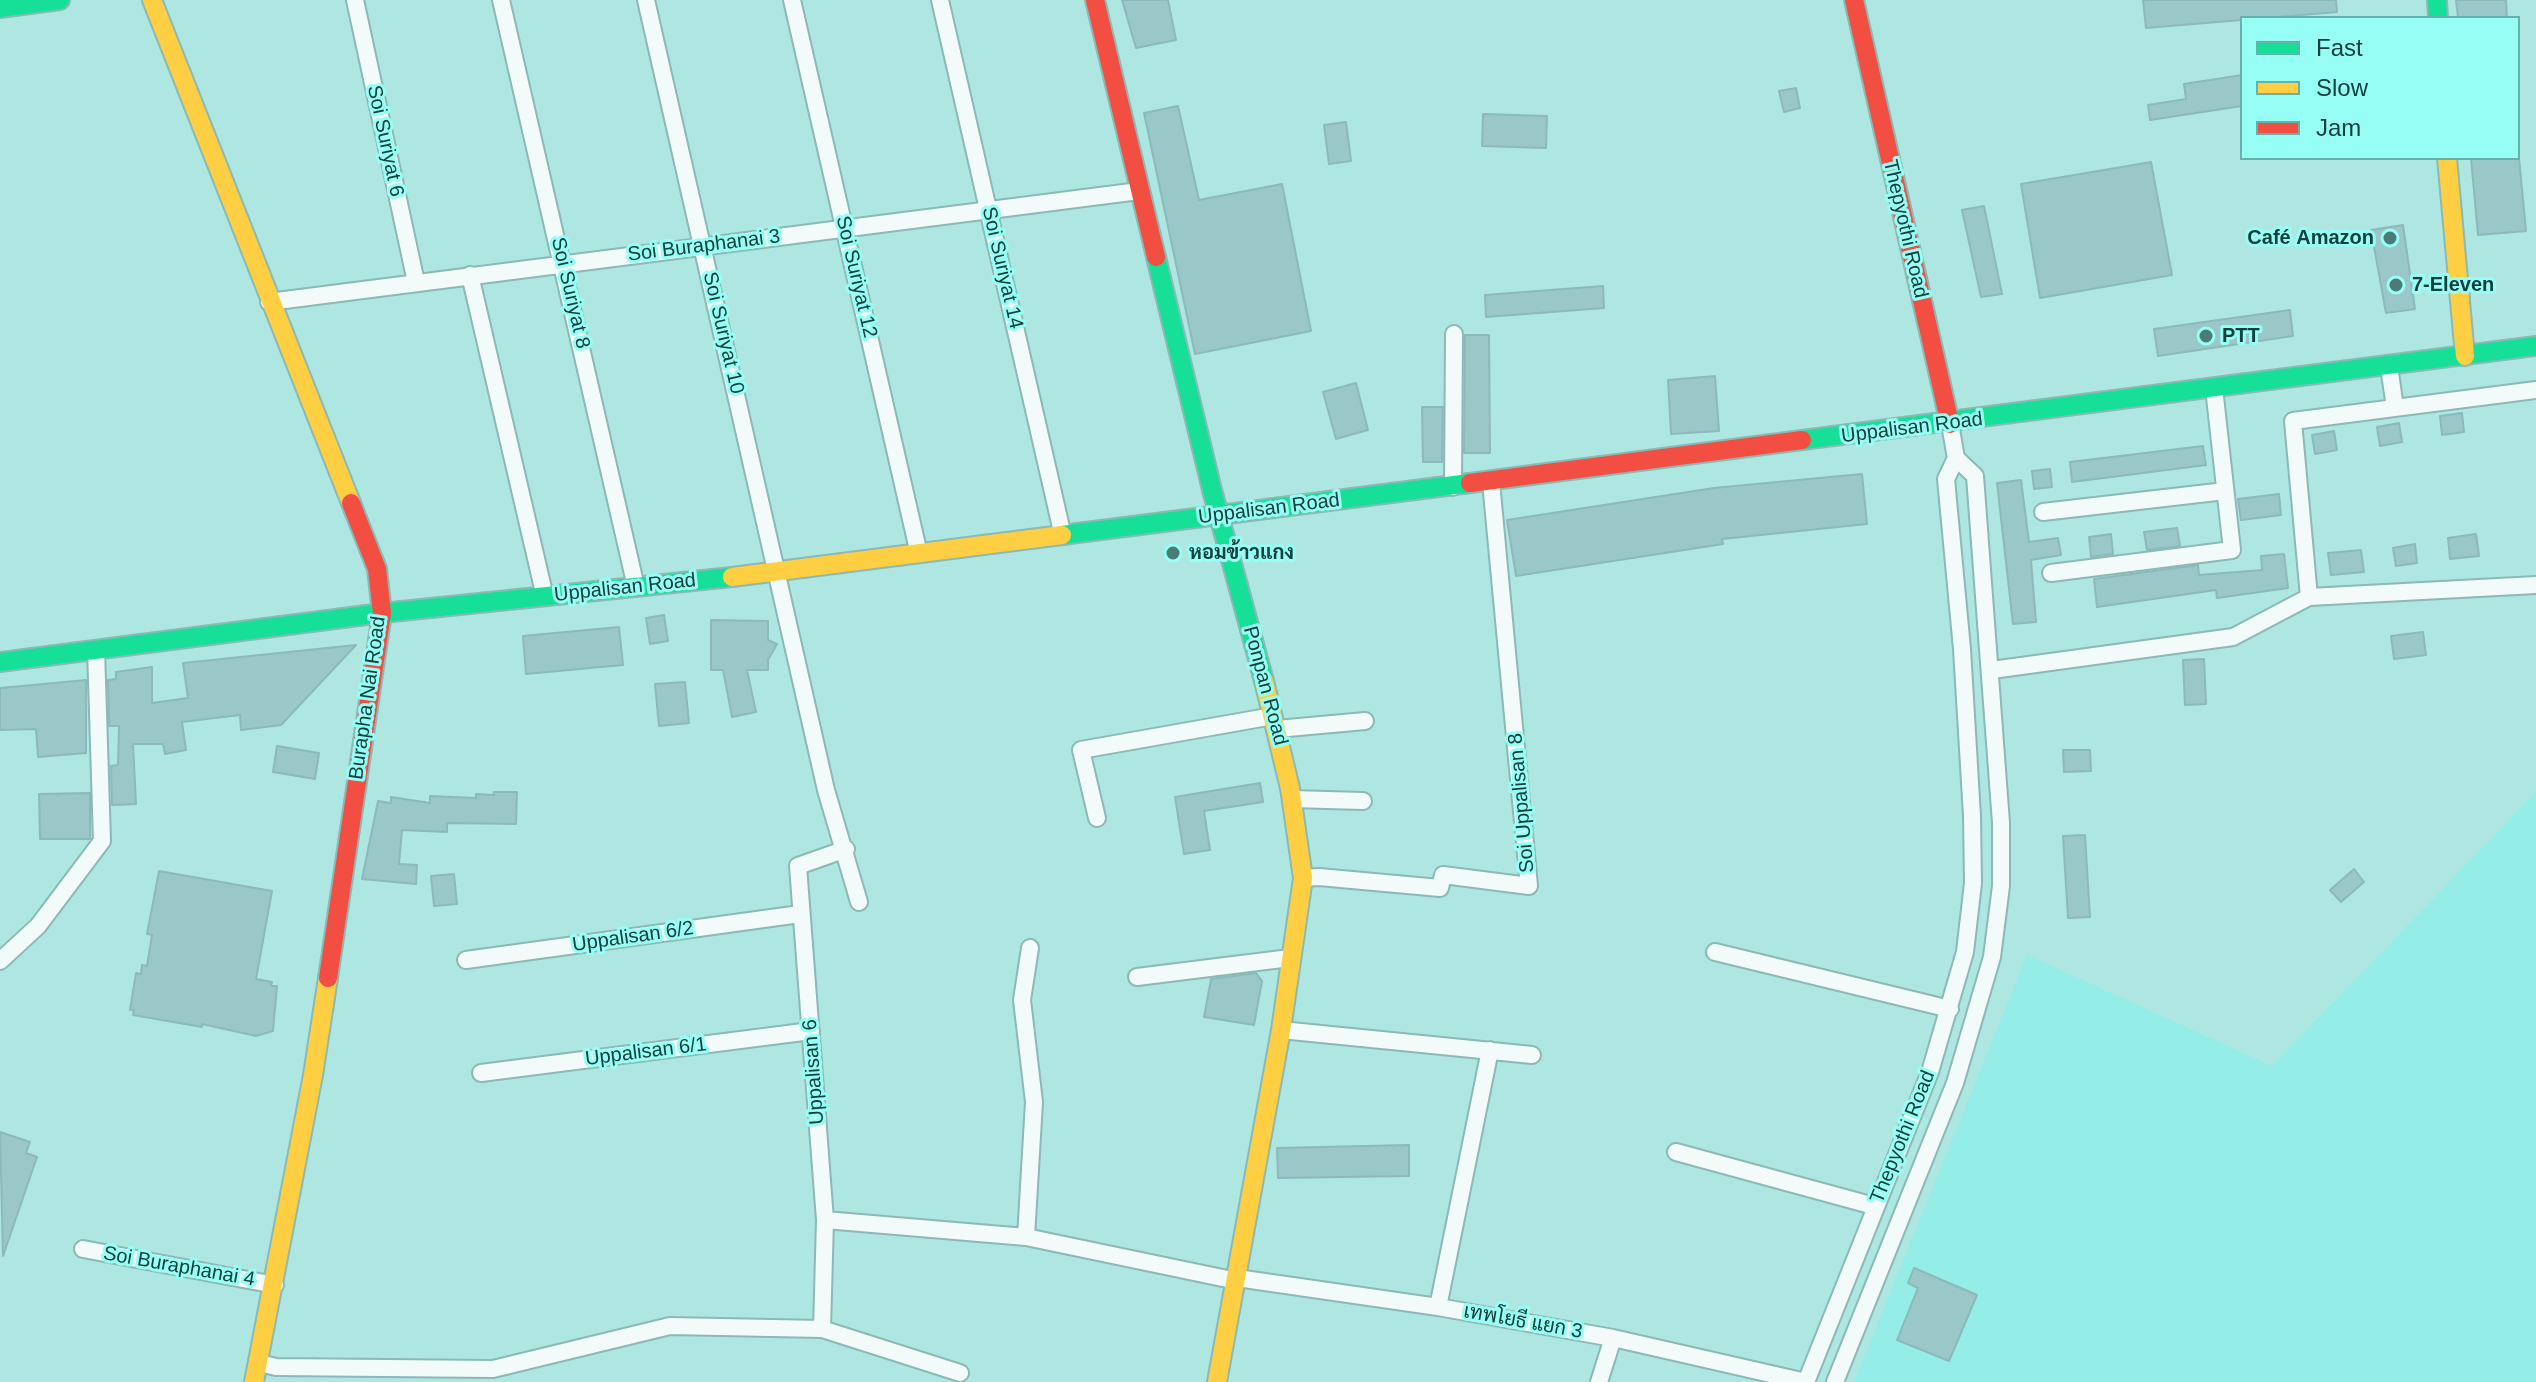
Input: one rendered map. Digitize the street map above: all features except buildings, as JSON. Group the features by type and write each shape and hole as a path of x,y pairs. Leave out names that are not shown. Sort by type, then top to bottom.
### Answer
{"main road":[{"path":"0,8 60,0"},
{"name":"Burapha Nai Road","path":"152,0 377,569 382,613 313,1075 254,1382"},
{"name":"Ponpan Road","path":"1095,0 1218,516 1275,722 1303,878 1281,1030 1217,1382"},
{"name":"Thepyothi Road","path":"1854,0 1950,424"},
{"path":"2447,160 2465,356"},
{"name":"Uppalisan Road","path":"0,662 382,613 776,572 1950,424 2536,346"}],"street":[{"name":"Soi Suriyat 6","path":"355,0 416,282"},
{"name":"Soi Suriyat 8","path":"501,0 636,587"},
{"name":"Soi Suriyat 10","path":"646,0 776,572"},
{"name":"Soi Suriyat 12","path":"792,0 919,554"},
{"name":"Soi Suriyat 14","path":"940,0 1063,536"},
{"name":"Soi Buraphanai 3","path":"269,302 1139,191"},
{"path":"470,275 545,597"},
{"path":"1453,487 1454,334"},
{"path":"2389,366 2395,408"},
{"path":"2051,573 2232,550 2214,388"},
{"path":"2309,597 2293,421 2536,390"},
{"name":"Thepyothi Road","path":"1806,1382 1930,1072 1965,952 1973,883 1962,649 1946,479 1956,458 1950,424"},
{"name":"Thepyothi Road","path":"1835,1382 1955,1083 1992,957 2001,886 2001,823 1992,670 1975,476 1956,458"},
{"name":"Soi Uppalisan 8","path":"1303,878 1440,888 1443,875 1529,886 1491,482"},
{"path":"2043,512 2225,491"},
{"path":"776,572 826,790 846,849 859,902"},
{"path":"1992,670 2233,637 2309,597 2536,585"},
{"path":"0,961 38,926 102,841 96,649"},
{"path":"1097,818 1081,750 1275,722 1365,721"},
{"path":"1291,799 1363,801"},
{"name":"Uppalisan 6","path":"822,1329 825,1220 798,866 846,849"},
{"path":"1973,883 2001,886"},
{"name":"Uppalisan 6/2","path":"466,960 800,914"},
{"path":"1026,1237 1034,1102 1022,1000 1030,948"},
{"path":"1715,952 1950,1009"},
{"path":"1137,977 1290,958"},
{"path":"1281,1030 1532,1055"},
{"name":"Uppalisan 6/1","path":"481,1073 811,1031"},
{"path":"1438,1307 1490,1050"},
{"path":"1676,1152 1874,1206"},
{"name":"เทพโยธี แยก 3","path":"825,1220 1026,1237 1237,1279 1438,1307 1613,1338 1806,1382"},
{"name":"Soi Buraphanai 4","path":"83,1249 275,1285"},
{"path":"259,1363 276,1367 492,1375 670,1326 822,1329 960,1373"},
{"path":"1599,1382 1613,1338"}],"shaded area":[{"path":"2536,792 2536,1382 1854,1382 2027,955 2272,1066"}],"traffic: fast":[{"path":"0,8 60,0"},
{"path":"2437,0 2438,16"},
{"path":"1156,257 1212,490 1264,681"},
{"path":"1802,440 2536,346"},
{"path":"1062,535 1470,483"},
{"path":"0,662 382,613 732,577"}],"traffic: slow":[{"path":"152,0 351,503"},
{"path":"2447,160 2465,356"},
{"path":"732,577 1062,535"},
{"path":"1217,1382 1281,1030 1303,878 1290,788 1264,681"},
{"path":"254,1382 313,1075 328,978"}],"traffic: jam":[{"path":"1095,0 1156,257"},
{"path":"1854,0 1950,424"},
{"path":"1470,483 1802,440"},
{"path":"328,978 382,613 377,569 351,503"}],"place":[{"name":"Café Amazon","path":"2390,238"},
{"name":"7-Eleven","path":"2396,285"},
{"name":"PTT","path":"2206,336"},
{"name":"หอมข้าวแกง","path":"1173,553"}]}
